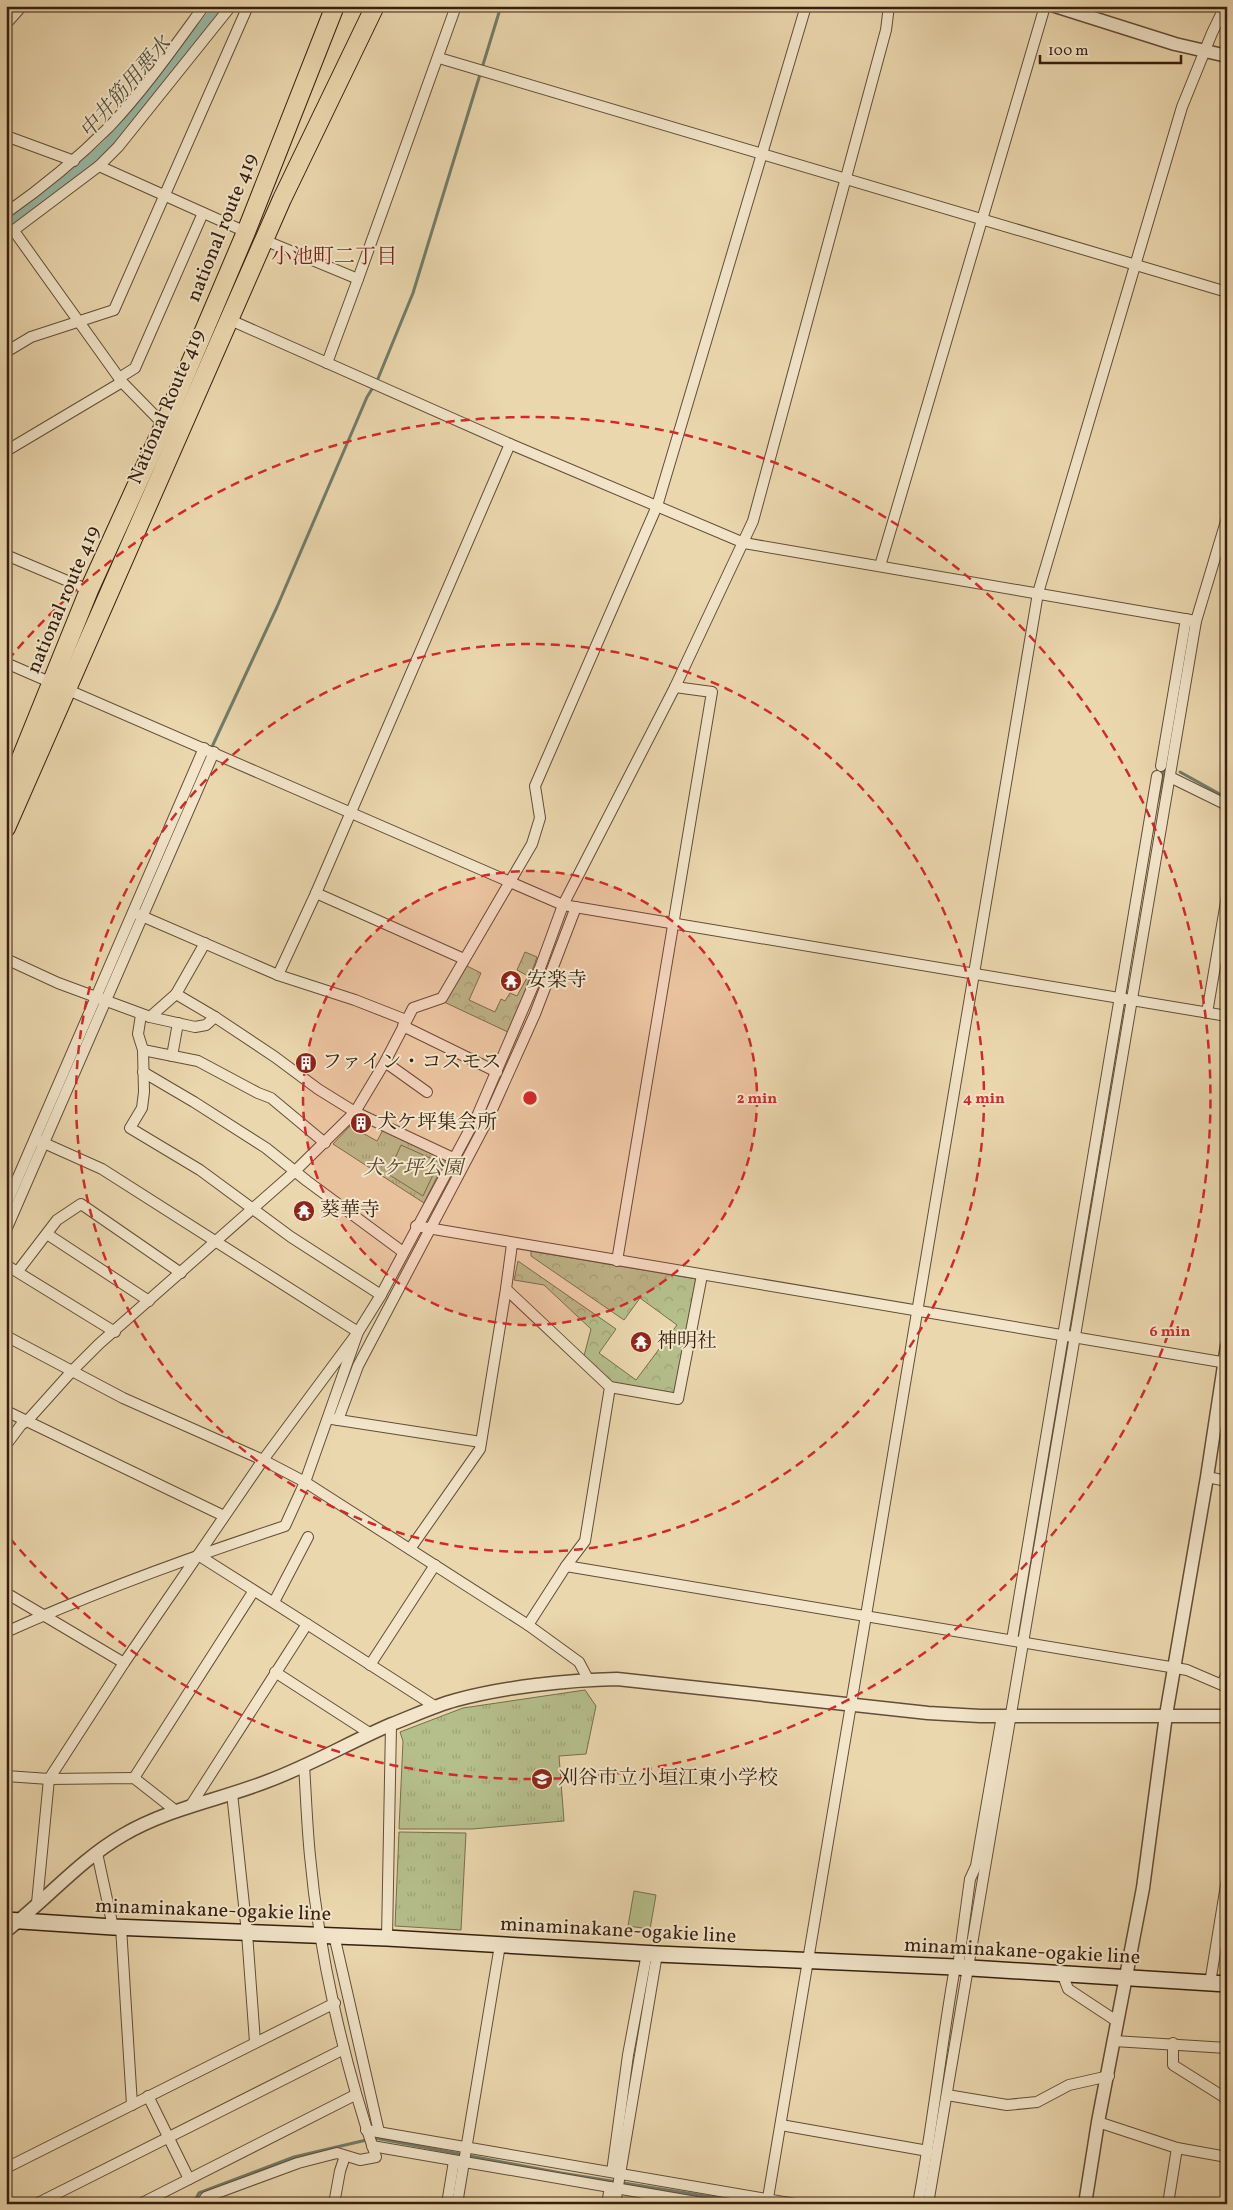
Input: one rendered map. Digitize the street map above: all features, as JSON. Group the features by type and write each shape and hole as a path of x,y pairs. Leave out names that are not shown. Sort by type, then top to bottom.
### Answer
{"highway":[{"name":"national route 419","path":"6,795 60,686 89,590 164,425 246,232 335,6"},
{"name":"National Route 419","path":"6,828 60,686 264,240 375,6"}],"main road":[{"name":"minaminakane-ogakie line","path":"13,1920 117,1927 327,1935 652,1954 1062,1973 1227,1984"}],"street":[{"path":"6,24 22,6"},
{"path":"6,213 42,188 74,161 110,125 157,69 204,6"},
{"path":"164,425 120,380 79,322 10,234 99,166 151,107 231,6"},
{"path":"6,352 31,337 114,310 163,195 248,6"},
{"path":"327,363 439,58 456,6"},
{"path":"6,1445 21,1425 28,1420 99,1344 115,1332 325,1143 355,1112 386,1062 404,1023 414,1008 442,998 532,844 540,818 534,786 657,506 806,6"},
{"path":"37,1903 49,1779 124,1663 262,1460 358,1332 380,1295 478,1114 536,979 563,904 675,687 744,543 753,521 847,179 886,30 889,6"},
{"path":"767,2201 809,1961 916,1311 1038,593 1182,107 1225,6"},
{"path":"880,566 982,219 1053,7 1227,56"},
{"path":"439,58 1227,292"},
{"path":"6,136 74,161"},
{"path":"99,166 246,232"},
{"path":"6,452 120,380 135,368 203,214"},
{"path":"264,240 358,279"},
{"path":"228,320 510,444 744,543 1191,620"},
{"path":"278,975 316,893 510,444"},
{"path":"1126,1000 1159,773 1191,620 1227,518"},
{"path":"6,555 89,590"},
{"path":"928,2204 947,2094 970,1879 976,1866 1006,1716 1126,1000 1169,778 1191,620"},
{"path":"6,663 563,904 1227,1016"},
{"path":"618,1261 712,692 675,687"},
{"path":"6,1230 40,1141 209,750"},
{"path":"1159,773 1227,805"},
{"path":"316,893 464,959"},
{"path":"1207,1013 1227,896"},
{"path":"6,1632 44,1615 198,1555 286,1526 358,1366 487,1121 535,1014 576,907"},
{"path":"138,915 278,975 355,1000 404,1023 497,1072"},
{"path":"204,943 176,994 145,1016 138,1034 143,1050 144,1092 142,1108 130,1128 200,1170 251,1209 380,1295"},
{"path":"6,960 101,1000 145,1016 195,1027 206,1025 215,1017"},
{"path":"176,994 215,1017 275,1057 318,1089 355,1112 453,1158"},
{"path":"172,1056 178,1023"},
{"path":"143,1050 198,1061 271,1098 325,1143"},
{"path":"386,1062 427,1092"},
{"path":"143,1072 237,1129 295,1170 403,1252"},
{"path":"6,1205 40,1141"},
{"path":"40,1141 102,1169 358,1332"},
{"path":"18,1271 57,1220 81,1204 181,1273"},
{"path":"416,1226 512,1244 1225,1362"},
{"path":"47,1234 149,1301"},
{"path":"410,1549 480,1449 512,1244"},
{"path":"6,1265 115,1332"},
{"path":"506,1289 610,1387 678,1399 702,1275"},
{"path":"333,1419 358,1332"},
{"path":"6,1336 123,1398 262,1460 305,1482 528,1625 579,1662 588,1679"},
{"path":"1085,2204 1098,2122 1109,2076 1143,1888 1166,1715 1176,1668 1227,1346"},
{"path":"528,1625 566,1566 585,1541 610,1387"},
{"path":"6,1410 224,1516"},
{"path":"333,1419 481,1442"},
{"path":"1207,1477 1227,1481"},
{"path":"274,1602 308,1537"},
{"path":"198,1555 253,1592 274,1602 436,1707"},
{"path":"370,1665 435,1565"},
{"path":"566,1566 1187,1670 1224,1686 1227,1673"},
{"path":"134,1778 253,1592"},
{"path":"6,1593 124,1663"},
{"path":"191,1805 307,1624"},
{"path":"276,1672 371,1734"},
{"path":"6,1930 13,1920 37,1903 97,1853 152,1819 269,1781 391,1725 436,1707 455,1700 494,1692 588,1679 617,1679 928,1712 1006,1716 1227,1716"},
{"path":"386,1938 391,1725"},
{"path":"304,1765 310,1858 327,1935 379,2132"},
{"path":"6,1776 49,1779 134,1778 176,1811"},
{"path":"232,1793 247,1933 254,2042"},
{"path":"97,1853 117,1927 132,2104"},
{"path":"1210,1983 1224,1908 1227,1879"},
{"path":"201,2204 206,2197 298,2163 336,2153 360,2160 376,2156 367,2132 344,2049 335,2002 327,1935"},
{"path":"447,2204 466,2149 500,1945"},
{"path":"615,2204 617,2174 652,1954"},
{"path":"918,2204 928,2151 941,2045 960,1968"},
{"path":"1062,1973 1068,1990 1118,2022"},
{"path":"6,2168 335,2002"},
{"path":"1114,2041 1173,2043 1227,2048"},
{"path":"1173,2043 1173,2065 1227,2098"},
{"path":"36,2204 344,2049"},
{"path":"947,2094 1007,2105 1037,2102 1069,2085 1109,2076"},
{"path":"140,2204 356,2095"},
{"path":"148,2096 189,2179"},
{"path":"1098,2122 1177,2148 1227,2157"},
{"path":"780,2125 928,2151"},
{"path":"367,2132 379,2132 466,2149 767,2201 795,2204"},
{"path":"372,2146 708,2204"},
{"path":"1168,2204 1177,2148"},
{"path":"334,2204 340,2171 345,2156"},
{"path":"457,2204 461,2162"},
{"path":"607,2204 615,2188"}],"green space":[{"path":"525,952 537,957 510,1033 444,1002 467,966 481,973 469,1000 495,1012 501,999 505,1001 510,993 517,996 528,976 517,970"},
{"name":"犬ケ坪公園","path":"350,1126 377,1141 383,1130 446,1159 424,1203 333,1144"},
{"path":"401,1145 439,1162 423,1196 388,1174"},
{"path":"531,1251 696,1279 676,1394 613,1383 584,1356 591,1329 544,1285 514,1280 518,1261 616,1329 599,1353 636,1380 677,1325 640,1298 624,1320 531,1256"},
{"path":"585,1690 596,1706 586,1754 559,1756 564,1821 472,1829 399,1829 403,1741 400,1732 463,1708"},
{"path":"399,1832 466,1833 461,1930 395,1926"},
{"path":"634,1891 656,1895 650,1929 628,1926"}],"waterway":[{"name":"中井筋用悪水","path":"6,223 75,173 108,144 219,6"},
{"path":"211,749 277,607 367,397 377,381 413,293 501,6"},
{"path":"1158,799 1164,769"},
{"path":"1180,772 1227,798"},
{"path":"1039,1509 1127,982"},
{"path":"193,2204 199,2193 294,2157 375,2138 561,2173 755,2204"}],"place":[{"name":"安楽寺","path":"511,981"},
{"name":"ファイン・コスモス","path":"306,1063"},
{"name":"犬ケ坪集会所","path":"361,1123"},
{"name":"葵華寺","path":"304,1211"},
{"name":"神明社","path":"641,1342"},
{"name":"刈谷市立小垣江東小学校","path":"542,1779"}],"district":[{"name":"小池町二丁目","path":"334,257"}]}
